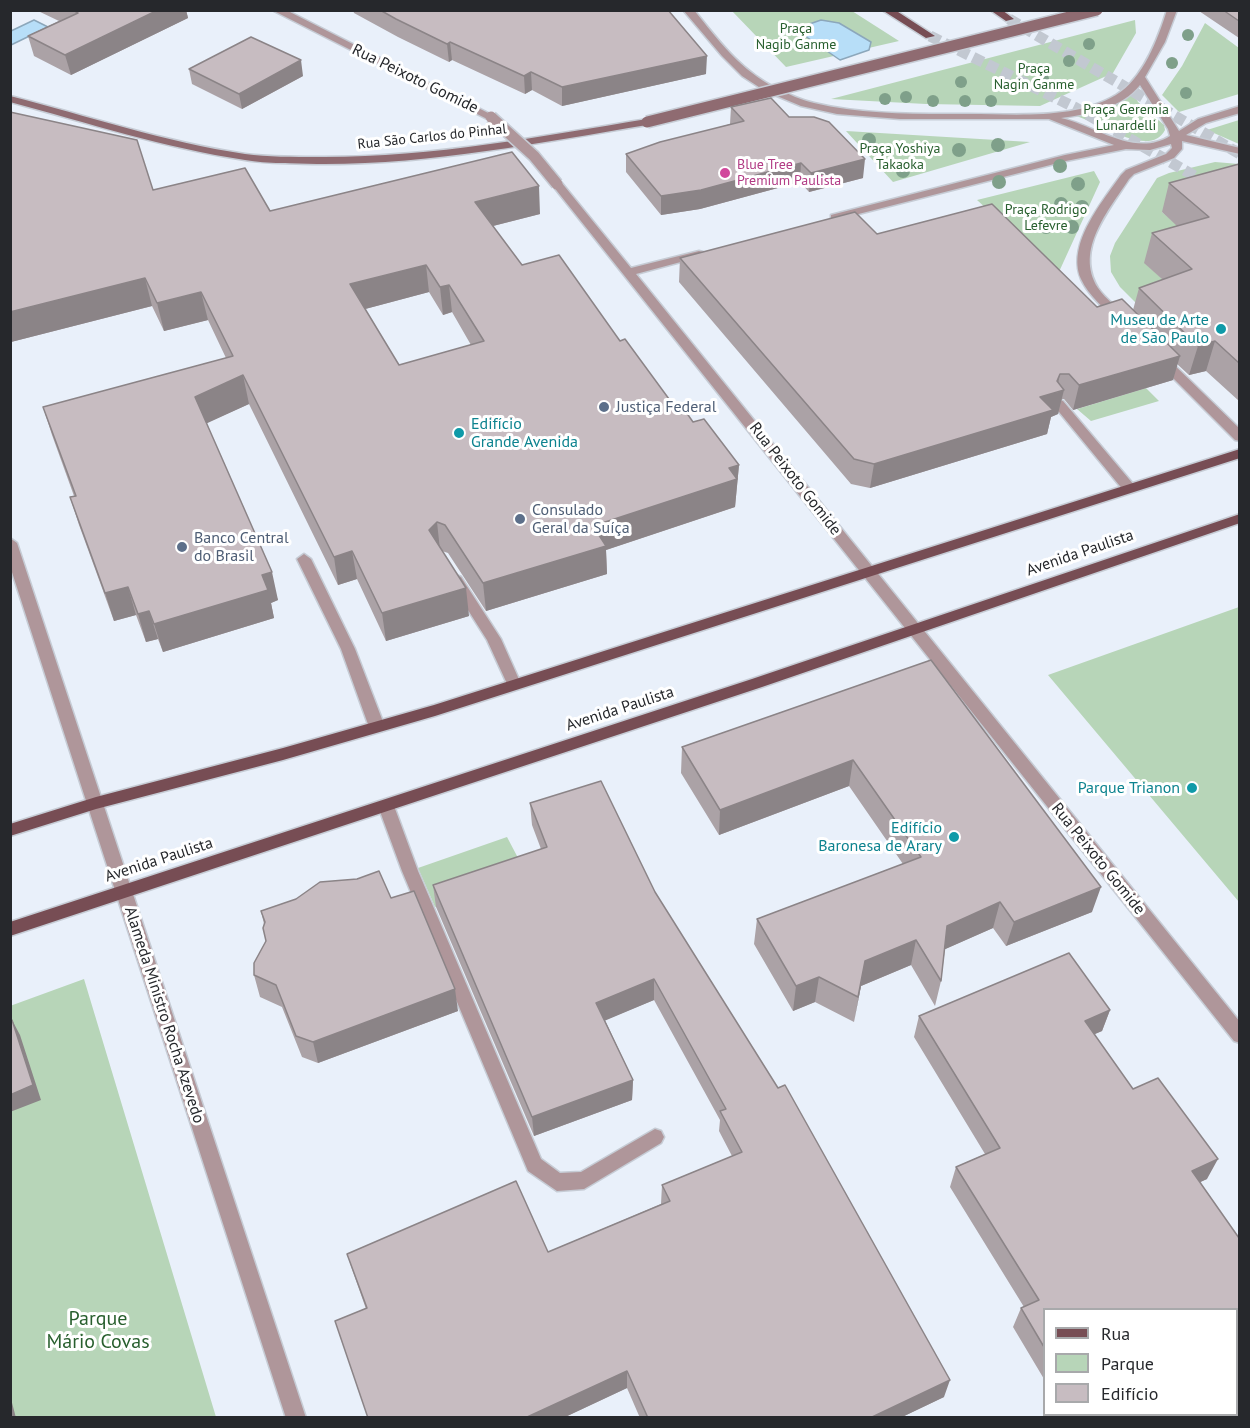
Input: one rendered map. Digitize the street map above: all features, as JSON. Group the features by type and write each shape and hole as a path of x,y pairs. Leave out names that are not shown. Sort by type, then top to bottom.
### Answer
{"main road":[{"path":"887,10 930,36"},
{"path":"995,10 1009,19"},
{"path":"10,830 96,803 377,727 1239,453"},
{"name":"Avenida Paulista","path":"10,929 916,629 1239,518"}],"street":[{"name":"Rua Peixoto Gomide","path":"277,10 491,117 534,156 630,272 1239,1036"},
{"path":"688,10 742,71 768,89 814,107 902,116 1042,117 1072,113 1101,105 1126,93 1140,77 1168,27 1172,10"},
{"name":"Rua São Carlos do Pinhal","path":"10,99 184,145 247,157 326,161 387,159 530,141 647,122 1097,10"},
{"path":"1133,330 1093,290 1085,272 1082,256 1093,228 1130,172 1170,156 1177,149 1177,136 1172,124 1153,101 1140,77"},
{"path":"827,220 1065,158 1126,146 1158,145 1202,121 1239,110"},
{"path":"1042,117 1070,123 1126,146"},
{"path":"1177,136 1239,151"},
{"path":"630,272 713,250"},
{"path":"1149,346 1239,437"},
{"path":"1059,404 1129,488"},
{"name":"Alameda Ministro Rocha Azevedo","path":"10,543 296,1418"},
{"path":"304,559 348,649 377,727"},
{"path":"447,566 494,639 514,684"},
{"path":"386,806 415,882 534,1165 557,1182 584,1180 655,1137"}],"green space":[{"name":"Praça Nagib Ganme","path":"732,11 852,11 899,41 786,67"},
{"name":"Praça Nagin Ganme","path":"1135,20 1136,33 1113,73 1040,106 926,104 831,99"},
{"path":"1205,23 1239,48 1239,94 1179,112 1162,95 1182,66"},
{"name":"Praça Geremia Lunardelli","path":"1133,93 1138,102 1164,125 1165,130 1158,138 1147,141 1135,140 1073,115 1113,104"},
{"path":"1239,120 1239,144 1207,130"},
{"name":"Praça Yoshiya Takaoka","path":"846,131 1030,142 893,182"},
{"path":"1215,162 1239,164 1162,212 1201,246 1145,263 1184,299 1137,304 1120,287 1111,272 1110,256 1115,243 1157,178"},
{"name":"Praça Rodrigo Lefevre","path":"1094,171 1100,182 1058,274 977,200"},
{"path":"1146,388 1159,401 1091,421 1077,409"},
{"name":"Parque Trianon","path":"1240,607 1239,902 1048,675"},
{"path":"507,837 527,875 435,907 418,868"},
{"name":"Parque Mário Covas","path":"84,979 216,1417 11,1417 10,1006"}],"water":[{"path":"34,20 48,27 11,45 11,31"},
{"path":"821,20 839,23 871,42 869,50 840,60 795,29"}],"building":[{"path":"73,10 158,10 65,55 28,36 78,13"},
{"path":"380,10 668,10 707,56 562,87 531,72 524,76 450,42 447,44"},
{"path":"1223,10 1239,10 1239,21"},
{"path":"251,37 301,60 239,94 189,69"},
{"path":"771,98 789,117 814,117 829,122 865,159 811,173 801,163 701,190 661,196 626,154 660,142 744,121 731,107"},
{"path":"10,112 137,140 153,190 245,168 270,211 512,152 539,186 475,202 522,265 559,255 620,341 625,339 680,414 686,412 693,422 704,419 739,465 729,468 737,479 593,526 606,546 483,583 445,525 437,522 429,530 466,588 382,613 352,551 334,557 243,375 195,397 272,572 262,575 268,590 154,624 149,611 138,614 128,587 105,593 70,497 76,496 43,407 233,356 201,292 157,303 145,278 10,312","holes":["426,265 440,287 449,285 484,341 399,365 350,284"]},
{"path":"1239,164 1239,363 1215,341 1198,346 1139,288 1192,269 1152,233 1209,217 1169,183"},
{"path":"992,204 1097,307 1122,299 1180,356 1079,385 1069,374 1060,374 1057,381 1064,390 1040,397 1053,410 874,464 854,459 680,258 855,212 877,234"},
{"path":"931,660 1101,887 1014,922 1000,902 947,926 941,981 916,940 865,961 858,997 819,977 796,986 757,919 921,857 853,760 720,810 682,747"},
{"path":"601,781 655,892 778,1088 785,1085 950,1380 870,1418 648,1418 627,1371 525,1418 368,1418 335,1321 367,1308 347,1254 516,1181 548,1252 670,1201 662,1185 742,1152 720,1111 726,1109 654,979 596,1003 633,1080 532,1117 433,885 547,847 530,803"},
{"path":"379,871 391,898 414,891 455,989 313,1042 296,1036 276,985 254,975 254,963 266,941 263,928 265,922 261,911 296,899 320,882 357,879"},
{"path":"1069,953 1110,1010 1085,1021 1133,1089 1158,1078 1218,1159 1192,1171 1239,1238 1239,1332 1238,1308 1043,1308 1043,1345 1021,1308 1039,1300 956,1167 1000,1148 919,1016"},
{"path":"12,1020 33,1085 10,1095 10,1021"}],"tunnel":[{"path":"1009,19 1240,154"},
{"path":"930,36 1076,108 1240,202"}],"place":[{"name":"Blue Tree Premium Paulista","path":"725,173"},
{"name":"Museu de Arte de São Paulo","path":"1221,329"},
{"name":"Justiça Federal","path":"604,407"},
{"name":"Edifício Grande Avenida","path":"459,433"},
{"name":"Consulado Geral da Suíça","path":"520,519"},
{"name":"Banco Central do Brasil","path":"182,547"},
{"name":"Parque Trianon","path":"1192,788"},
{"name":"Edifício Baronesa de Arary","path":"954,837"}]}
